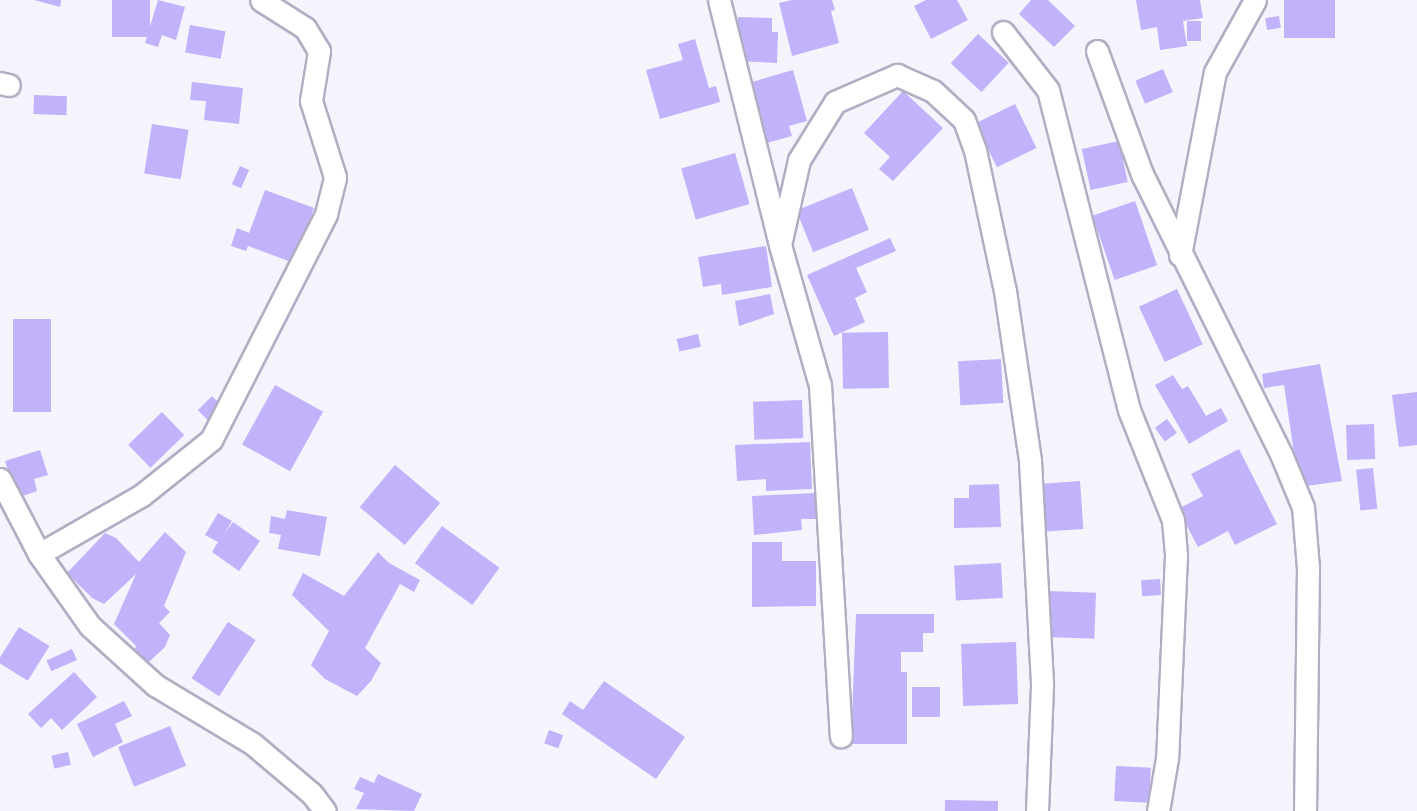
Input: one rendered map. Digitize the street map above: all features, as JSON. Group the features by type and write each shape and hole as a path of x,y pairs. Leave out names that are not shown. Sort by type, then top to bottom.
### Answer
{"street":[{"path":"39,554 142,495 211,440 326,214 335,177 310,101 319,51 305,28 261,0"},
{"path":"719,0 780,245 820,385 841,736"},
{"path":"1180,255 1215,72 1255,0"},
{"path":"1003,32 1048,90 1129,410 1173,520 1176,555 1167,758 1158,811"},
{"path":"1097,51 1142,174 1180,255 1281,454 1303,507 1308,568 1305,811"},
{"path":"780,245 799,160 835,102 897,75 933,91 964,120 975,150 1005,291 1030,461 1042,686 1036,811"},
{"path":"0,479 39,554 90,626 155,685 253,744 312,794 325,811"}],"building":[{"path":"34,0 61,0 60,7"},
{"path":"112,0 150,0 150,37 112,37"},
{"path":"158,0 185,7 176,40 162,35 158,47 145,43"},
{"path":"792,0 832,0 835,10 831,11 839,43 792,56 779,3"},
{"path":"926,0 957,0 968,20 931,39 914,6"},
{"path":"1031,0 1048,0 1075,26 1054,47 1019,14"},
{"path":"1136,0 1200,0 1203,18 1183,21 1187,46 1160,50 1157,27 1141,30"},
{"path":"1284,0 1335,0 1335,38 1284,38"},
{"path":"1279,16 1281,28 1267,30 1265,18"},
{"path":"738,17 772,18 772,32 778,32 777,63 737,61"},
{"path":"1187,21 1201,21 1201,41 1187,41"},
{"path":"190,25 225,31 221,59 185,53"},
{"path":"978,34 1009,63 981,92 951,63"},
{"path":"695,39 709,88 716,86 720,102 660,119 646,70 683,60 678,44"},
{"path":"1163,69 1173,92 1145,104 1135,81"},
{"path":"793,70 807,121 789,126 792,136 763,144 745,84"},
{"path":"192,82 243,88 239,124 204,120 206,101 190,100"},
{"path":"903,91 943,128 893,181 879,169 890,157 864,133"},
{"path":"34,95 67,96 66,115 33,114"},
{"path":"1015,104 1036,148 997,167 975,123"},
{"path":"152,124 189,130 181,179 144,173"},
{"path":"1119,141 1128,182 1091,190 1082,149"},
{"path":"735,153 750,204 696,219 681,168"},
{"path":"240,166 249,170 241,188 232,184"},
{"path":"852,188 869,230 813,252 796,210"},
{"path":"265,190 314,208 294,263 248,246 246,251 231,246 237,228 249,233"},
{"path":"1135,201 1157,265 1115,280 1092,216"},
{"path":"890,238 896,251 856,268 867,292 855,298 865,322 834,336 807,275"},
{"path":"766,246 772,287 722,295 721,284 703,287 698,257"},
{"path":"1177,289 1203,344 1165,362 1139,307"},
{"path":"770,294 774,314 739,326 735,301"},
{"path":"13,319 51,319 51,412 13,412"},
{"path":"888,332 889,388 843,389 842,333"},
{"path":"698,334 701,347 679,352 677,339"},
{"path":"1001,359 1003,403 960,405 958,361"},
{"path":"1320,364 1342,481 1299,487 1284,385 1264,388 1262,374"},
{"path":"1173,375 1182,389 1188,386 1206,416 1221,408 1228,421 1189,444 1155,385"},
{"path":"275,385 323,412 290,471 242,444"},
{"path":"1417,392 1417,445 1399,447 1392,395"},
{"path":"212,396 223,407 209,421 198,410"},
{"path":"802,400 803,438 754,440 753,402"},
{"path":"162,412 184,435 150,468 128,445"},
{"path":"1167,419 1177,433 1165,442 1155,428"},
{"path":"1374,424 1375,459 1347,460 1346,425"},
{"path":"810,442 812,489 766,491 766,479 737,481 735,445"},
{"path":"1239,449 1277,524 1235,545 1228,531 1198,547 1178,509 1203,496 1191,474"},
{"path":"40,450 48,475 34,479 37,491 17,498 5,461"},
{"path":"395,465 440,503 405,545 360,507"},
{"path":"1373,468 1377,509 1360,511 1356,470"},
{"path":"1080,481 1083,529 1045,532 1042,484"},
{"path":"999,484 1001,527 954,528 954,498 969,498 969,485"},
{"path":"815,493 816,519 801,519 802,530 754,535 752,496"},
{"path":"287,510 327,517 320,556 278,549 281,535 269,533 271,516 285,519"},
{"path":"218,513 232,521 224,534 233,522 260,541 239,571 212,552 218,542 205,535"},
{"path":"442,526 499,568 472,605 415,563"},
{"path":"165,532 186,552 164,606 170,612 159,623 170,635 165,647 149,662 132,655 136,646 114,624 136,574 104,604 92,598 67,573 105,533 116,538 139,562"},
{"path":"752,542 782,542 782,561 816,561 816,606 752,607"},
{"path":"378,552 389,563 420,580 414,592 400,584 365,648 381,663 371,681 357,696 325,679 311,665 329,631 292,595 303,573 344,596"},
{"path":"1001,563 1003,598 956,600 954,565"},
{"path":"1160,579 1161,595 1142,596 1141,580"},
{"path":"1048,591 1096,593 1094,639 1046,637"},
{"path":"856,614 934,614 934,633 923,633 923,652 901,652 901,672 907,672 907,744 851,744"},
{"path":"228,622 256,640 219,696 192,678"},
{"path":"19,627 50,646 28,681 0,663 0,657"},
{"path":"1016,642 1018,704 963,706 961,644"},
{"path":"72,649 77,660 51,671 46,660"},
{"path":"74,672 97,697 62,730 51,718 41,728 28,714"},
{"path":"604,681 685,737 656,779 562,714 570,701 583,710"},
{"path":"912,687 940,687 940,717 912,717"},
{"path":"124,701 132,716 115,724 123,742 93,757 77,724"},
{"path":"170,726 186,766 134,787 118,747"},
{"path":"549,730 563,735 558,748 544,743"},
{"path":"68,752 71,765 54,768 51,756"},
{"path":"1116,766 1151,768 1149,803 1114,801"},
{"path":"378,774 422,794 414,811 356,809 364,793 354,789 360,777 374,783"},
{"path":"945,800 998,801 998,811 945,811"}]}
